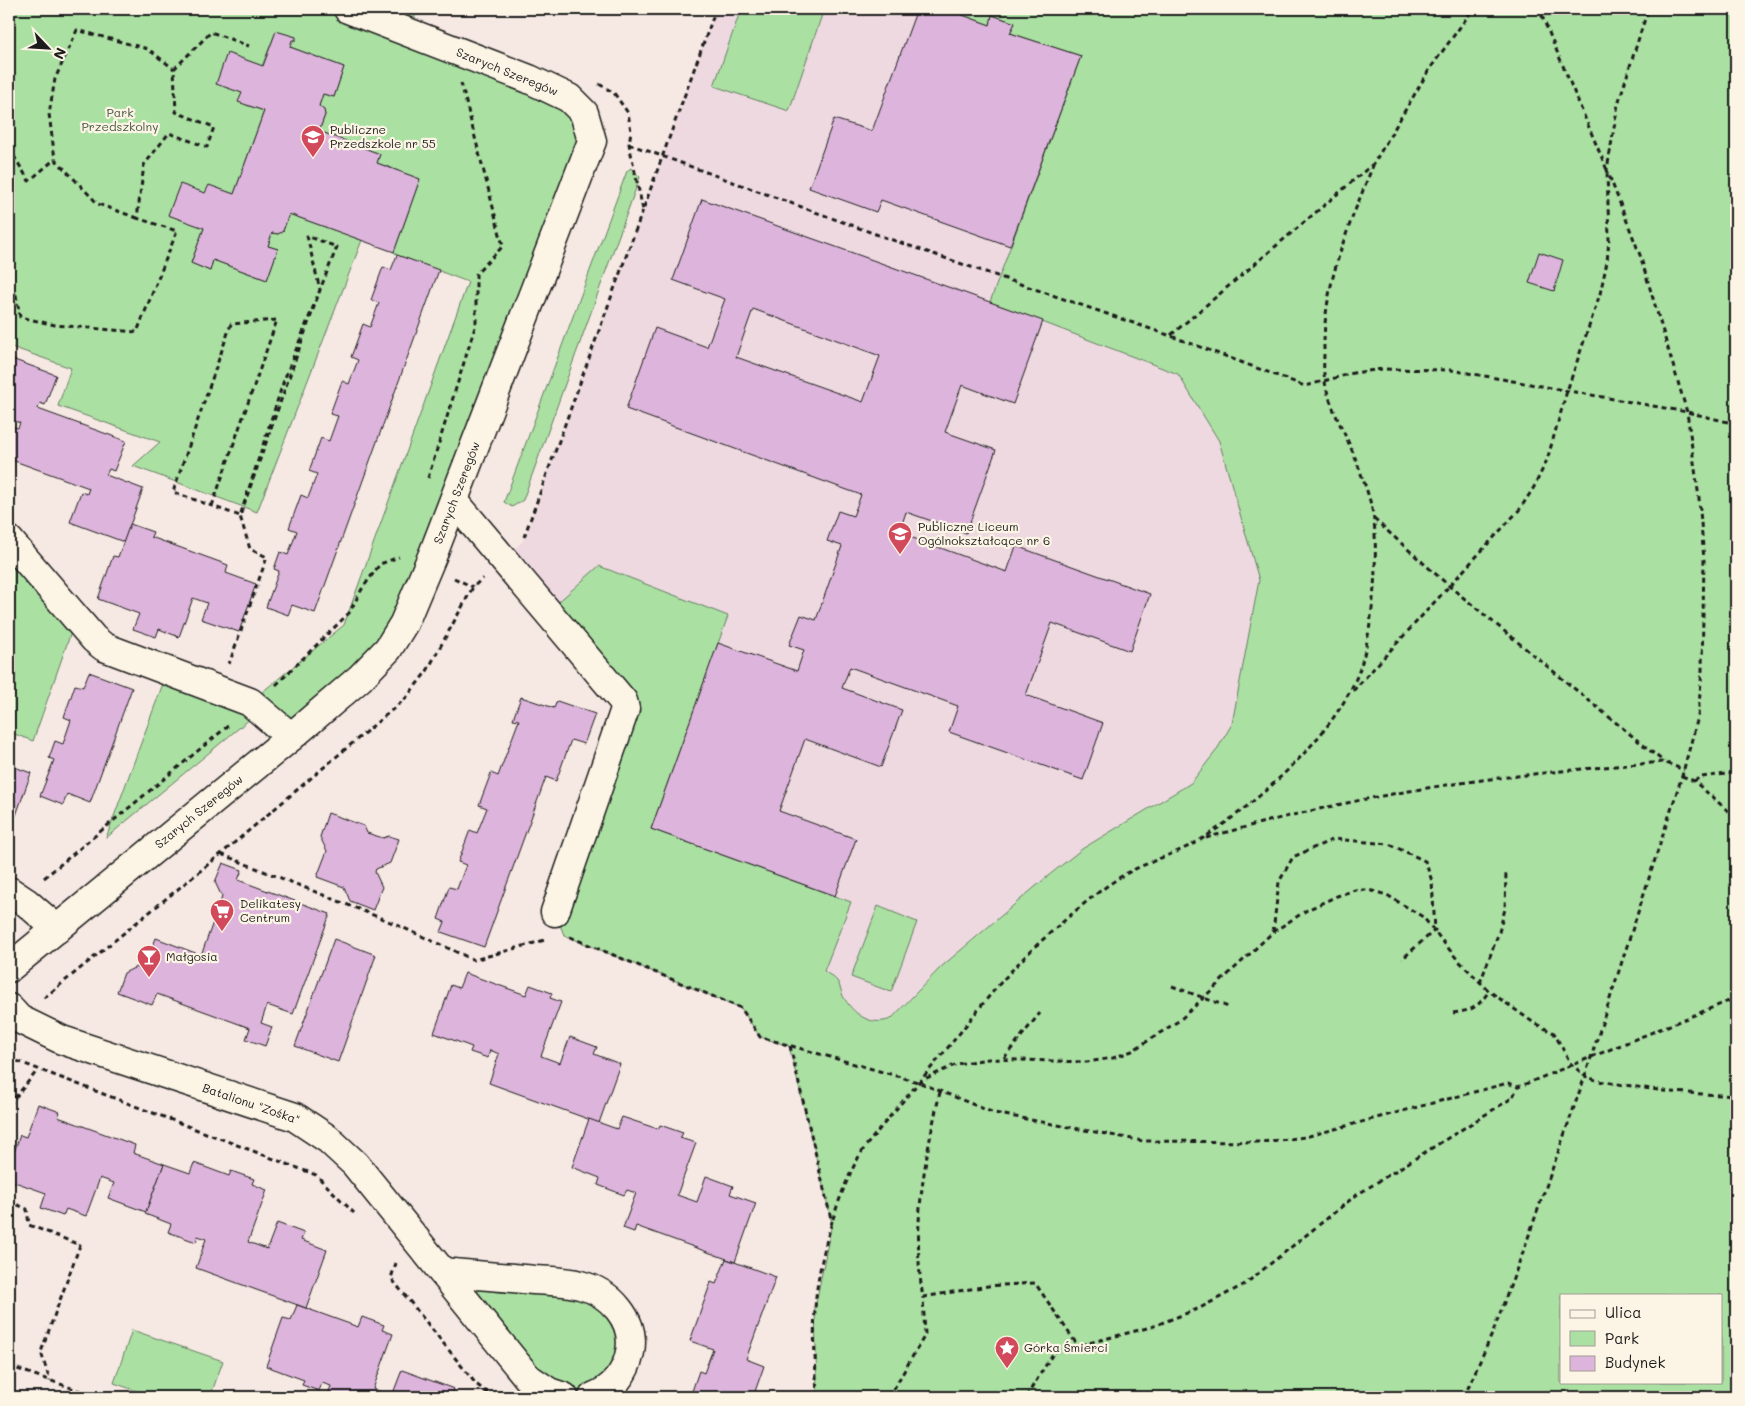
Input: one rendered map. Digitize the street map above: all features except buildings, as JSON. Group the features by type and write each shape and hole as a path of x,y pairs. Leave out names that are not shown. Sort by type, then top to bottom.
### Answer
{"street":[{"name":"Szarych Szeregów","path":"9,968 291,737 360,678 388,649 404,623 454,501 592,142 584,113 569,98 529,79 348,9"},
{"path":"454,501 622,701 625,710 560,923"},
{"path":"9,540 94,639 104,646 255,704 291,737"},
{"path":"14,895 57,929"},
{"name":"Batalionu \"Zośka\"","path":"9,1008 19,1019 62,1040 295,1117 314,1128 355,1164 528,1378 549,1392 564,1397"},
{"path":"442,1272 580,1284 606,1297 626,1319 631,1335 631,1350 621,1375 600,1396"}],"path":[{"path":"716,9 663,156 653,184 643,211 629,144 663,156 881,236 1170,336 1305,386 1353,373 1382,369 1422,368 1451,370 1687,412 1736,424"},
{"path":"1351,693 1363,661 1368,629 1374,553 1374,519 1359,466 1333,407 1325,380 1324,332 1326,304 1331,277 1374,163 1429,70 1473,9"},
{"path":"1464,1397 1493,1332 1523,1252 1584,1076 1684,770 1698,717 1702,670 1704,610 1699,498 1687,412 1640,255 1540,9"},
{"path":"1203,839 1261,794 1295,763 1351,693 1448,585 1520,510 1534,488 1547,460 1567,390 1600,294 1607,262 1607,170 1618,104 1648,9"},
{"path":"9,289 16,295 20,317 56,325 137,332 177,231 98,204 55,159 49,114 55,79 77,30 148,49 174,69"},
{"path":"137,218 144,165 169,133 207,146 214,127 176,112 174,69 212,32 249,46"},
{"path":"427,481 476,324 476,274 503,246 458,73"},
{"path":"9,148 29,181 55,159"},
{"path":"1170,336 1374,163"},
{"path":"228,666 267,557 250,549 240,516 284,380 320,290 337,247 307,236 320,290"},
{"path":"212,506 277,320 231,324 173,492 212,506 240,516"},
{"path":"1374,519 1448,585 1664,762 1684,770"},
{"path":"14,895 255,704 350,613 362,589 380,564 404,556"},
{"path":"817,1397 815,1308 832,1223 841,1191 852,1166 1012,968 1048,935 1121,877 1203,839 1276,818 1450,785 1516,776 1664,762"},
{"path":"1694,781 1701,778 1736,773"},
{"path":"1682,776 1694,781 1736,818"},
{"path":"1273,932 1278,882 1292,857 1334,839 1389,844 1425,861 1432,881 1435,930"},
{"path":"221,854 393,923 474,960 546,940"},
{"path":"1480,983 1500,932 1505,909 1506,872"},
{"path":"918,1082 957,1064 1003,1059 1087,1062 1113,1058 1132,1051 1180,1020 1273,932 1307,910 1337,896 1355,890 1369,890 1387,895 1423,917 1457,959 1489,991 1534,1023 1554,1033 1571,1064 1584,1076 1598,1081 1671,1092 1736,1096"},
{"path":"560,923 741,1008 760,1038 918,1082 994,1113 1143,1141 1261,1142 1306,1137 1508,1082 1518,1087"},
{"path":"1402,959 1435,930"},
{"path":"1172,986 1204,996 1231,1008"},
{"path":"1453,1013 1471,1010 1480,1004 1489,991"},
{"path":"1026,1397 1054,1352 1150,1327 1200,1308 1245,1284 1356,1196 1512,1098 1518,1087 1736,998"},
{"path":"1003,1059 1040,1013"},
{"path":"790,1046 832,1223"},
{"path":"9,1058 38,1071 316,1176 357,1216"},
{"path":"9,1105 38,1071"},
{"path":"889,1397 925,1335 919,1266 920,1214 925,1159 940,1092"},
{"path":"9,1142 16,1145"},
{"path":"9,1201 27,1209 30,1225 80,1245 41,1352 50,1380"},
{"path":"398,1258 391,1278 476,1384 493,1397"},
{"path":"923,1297 988,1286 1034,1284 1078,1346"},
{"path":"9,1366 97,1397"}],"shaded area":[{"path":"716,9 946,9 989,25 992,15 1015,23 1014,26 1081,56 990,302 1178,374 1218,439 1240,487 1259,580 1243,698 1230,729 1216,751 1191,783 1082,849 941,967 891,1019 882,1022 870,1021 856,1014 844,997 836,980 651,829 728,616 547,612 502,560 523,541"}],"green space":[{"name":"Park Przedszkolny","path":"9,9 418,9 408,32 569,98 592,142 404,623 276,749 251,718 106,838 168,670 250,702 344,625 468,282 397,255 394,252 420,179 377,163 380,154 319,131 325,115 324,110 319,106 323,94 334,97 344,67 290,47 296,37 276,32 246,105 264,111 234,194 213,187 204,228 191,263 210,271 213,260 267,280 278,249 268,246 272,233 278,234 283,231 289,214 362,240 257,512 133,466 160,442 58,406 71,368 9,346"},
{"path":"741,9 824,9 789,111 714,86"},
{"path":"946,9 1736,9 1736,1397 817,1397 815,1308 832,1223 789,1046 760,1037 741,1008 564,935 555,912 623,717 547,612 599,566 728,616 651,829 851,902 824,971 837,981 843,996 852,1008 869,1020 883,1021 891,1019 941,967 1082,849 1191,783 1216,751 1232,724 1259,580 1219,441 1178,374 990,302 1081,56 1010,33 1015,23 993,15 990,25"},
{"path":"631,168 640,177 523,500 512,507 504,502 627,171"},
{"path":"9,540 76,618 33,741 9,732"},
{"path":"878,906 917,922 891,992 851,977"},
{"path":"442,1272 580,1284 631,1335 593,1397 563,1397"},
{"path":"132,1330 223,1361 210,1397 154,1397 114,1383"}],"place":[{"name":"Publiczne Przedszkole nr 55","path":"313,158"},
{"name":"Publiczne Liceum Ogólnokształcące nr 6","path":"900,555"},
{"name":"Delikatesy Centrum","path":"222,932"},
{"name":"Małgosia","path":"149,978"},
{"name":"Górka Śmierci","path":"1007,1369"}]}
